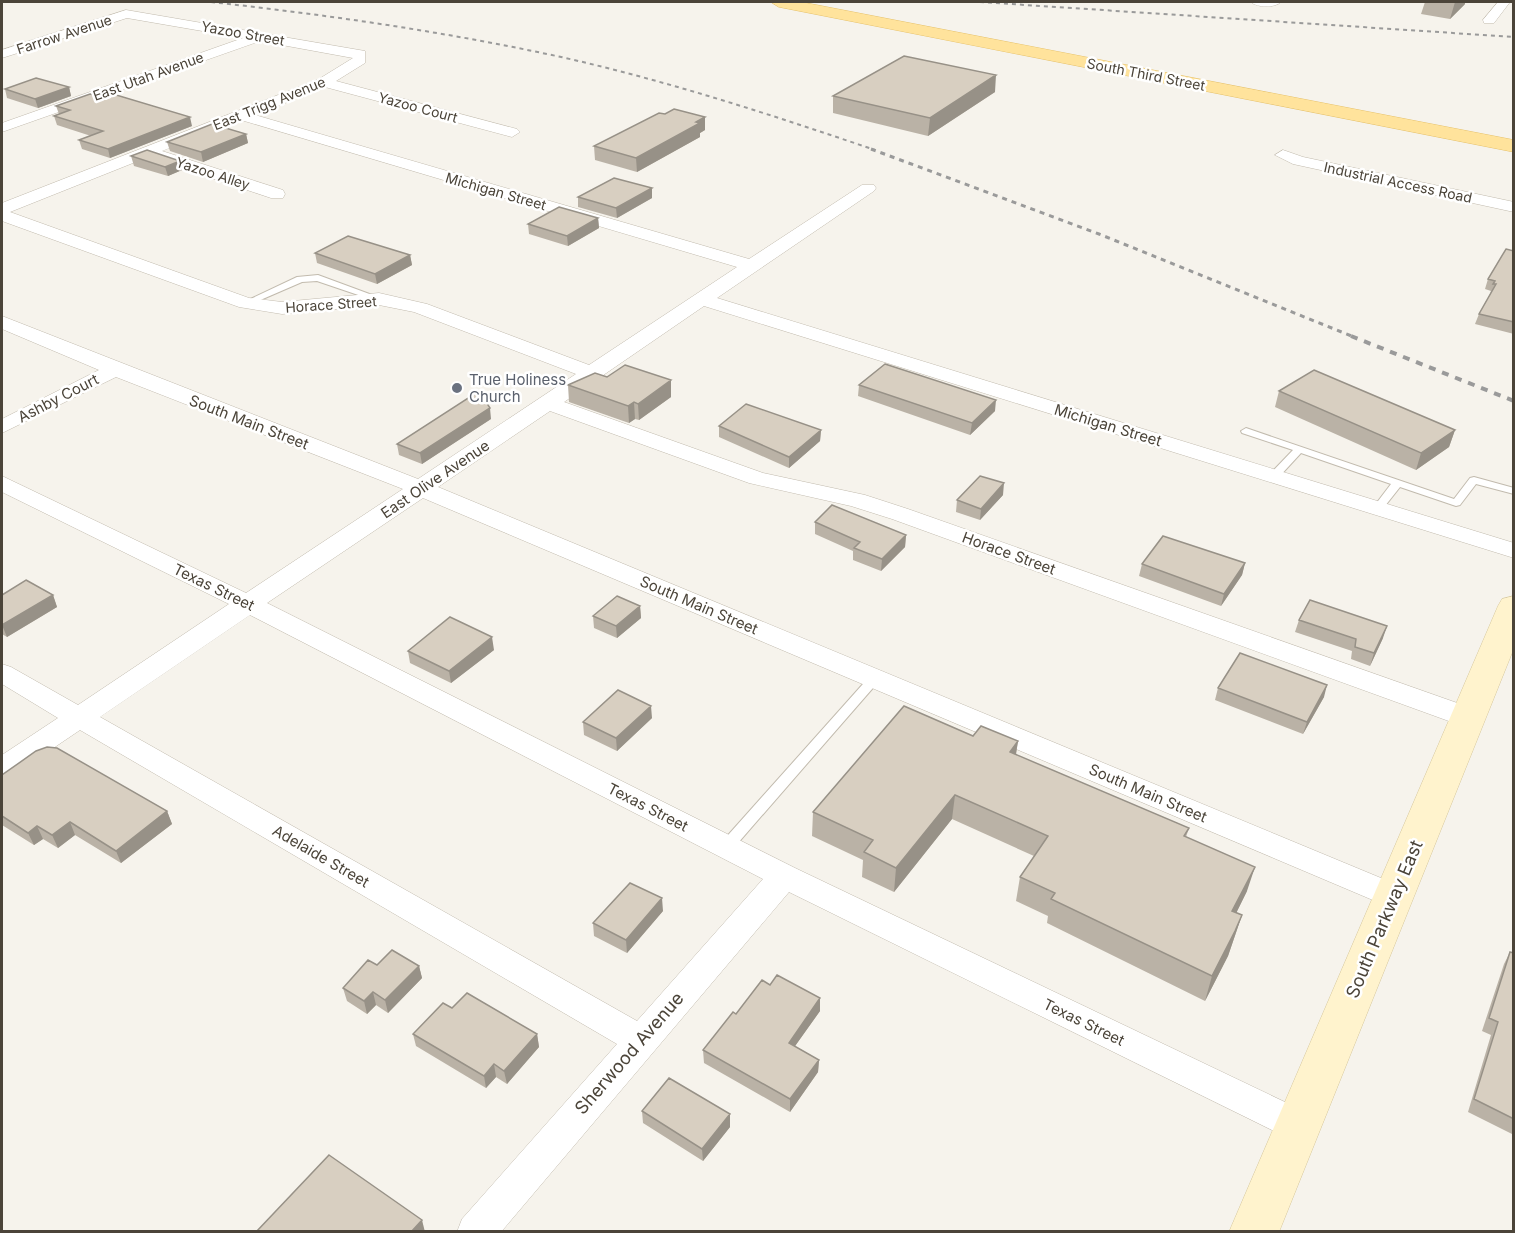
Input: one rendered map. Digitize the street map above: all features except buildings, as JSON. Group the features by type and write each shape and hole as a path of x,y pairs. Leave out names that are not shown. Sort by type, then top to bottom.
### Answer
{"main road":[{"name":"South Third Street","path":"779,2 1514,146"},
{"name":"South Parkway East","path":"1254,1232 1514,606"}],"street":[{"path":"1257,2 1274,2"},
{"path":"1489,20 1504,2"},
{"name":"Yazoo Street","path":"126,14 360,54"},
{"name":"Farrow Avenue","path":"2,54 126,14"},
{"name":"East Utah Avenue","path":"2,129 261,36"},
{"name":"East Trigg Avenue","path":"2,210 324,82 360,60 360,54"},
{"name":"Yazoo Court","path":"324,82 512,132"},
{"name":"Michigan Street","path":"240,115 752,266"},
{"name":"Yazoo Alley","path":"148,152 277,194"},
{"name":"Industrial Access Road","path":"1283,155 1299,161 1514,207"},
{"name":"East Olive Avenue","path":"2,769 868,188"},
{"name":"Horace Street","path":"2,215 246,303 282,308 379,299 420,308 591,373"},
{"name":"Michigan Street","path":"702,300 1514,551"},
{"name":"South Main Street","path":"2,322 115,370 422,489 1394,897"},
{"name":"Ashby Court","path":"2,427 115,370"},
{"name":"Horace Street","path":"547,403 758,478 857,501 900,514 1467,717"},
{"name":"Texas Street","path":"2,483 249,604 784,876 1297,1125"},
{"name":"Adelaide Street","path":"2,674 640,1040"},
{"name":"Sherwood Avenue","path":"476,1232 784,876"}],"lane":[{"path":"246,303 300,279 318,278 379,299"},
{"path":"1246,431 1456,503 1474,480 1514,491"},
{"path":"1273,477 1300,448"},
{"path":"1377,509 1398,482"},
{"path":"726,847 875,678"}],"railway":[{"path":"211,2 387,25 561,57 720,99 875,150"},
{"path":"980,2 1514,37"},
{"path":"871,149 1099,234 1354,337"},
{"path":"1351,336 1514,401"}],"place":[{"name":"True Holiness Church","path":"457,388"}]}
